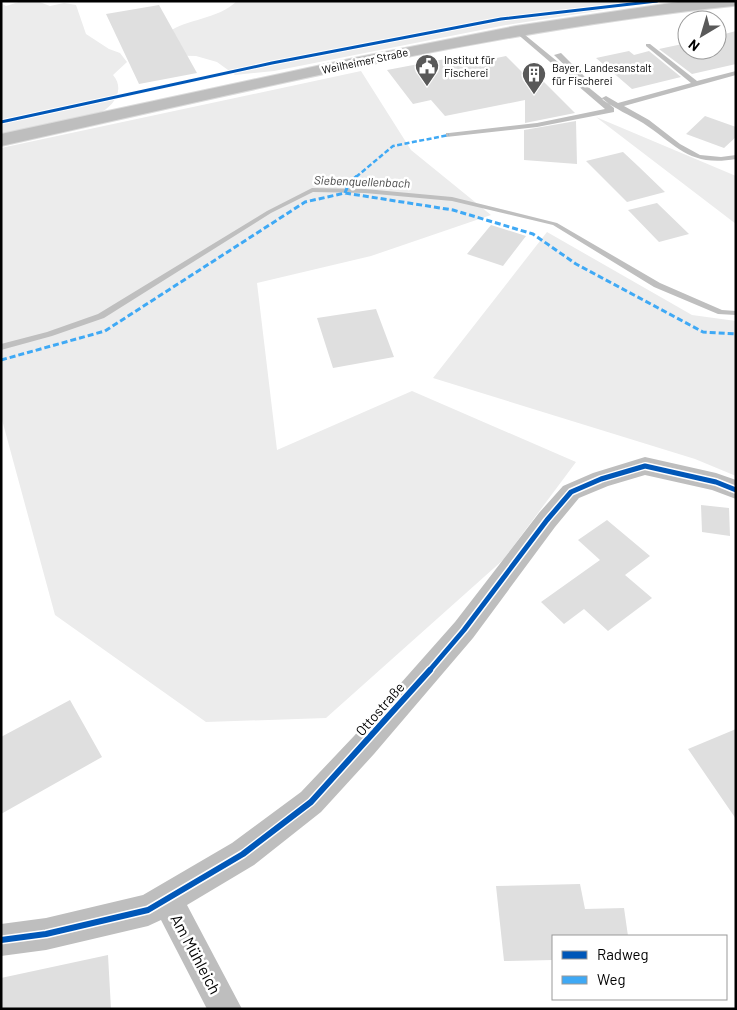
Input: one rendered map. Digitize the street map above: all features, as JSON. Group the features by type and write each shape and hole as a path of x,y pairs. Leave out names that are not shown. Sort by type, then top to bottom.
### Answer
{"main road":[{"name":"Weilheimer Straße","path":"1,140 394,54 661,8 732,1"}],"street":[{"name":"Ottostraße","path":"1,940 46,934 148,910 243,854 311,802 364,745 464,630 546,520 571,492 601,479 645,466 716,482 736,490"},
{"name":"Am Mühleich","path":"167,899 225,1009"}],"lane":[{"path":"449,135 538,125 611,110 517,32"},
{"path":"648,46 695,83"},
{"path":"558,55 586,82 616,106 646,123 678,147 698,157 720,161 736,158"},
{"path":"616,106 736,73"}],"shaded area":[{"path":"22,1 37,1 50,6 64,3 76,5 86,34 109,49 120,53 127,62 113,75 117,81 118,92 113,103 97,114 74,121 1,136 1,3 6,6"},
{"path":"237,1 662,1 506,25 274,71 235,75 217,62 196,56 151,55 167,33 184,24 221,12"},
{"path":"361,71 411,150 491,215 371,256 257,283 277,450 412,391 576,462 503,560 326,718 206,722 55,615 1,416 1,148"},
{"path":"596,117 736,176 736,224"},
{"path":"547,232 692,315 736,321 736,476 695,459 433,378"}],"building":[{"path":"159,5 197,73 139,84 106,14"},
{"path":"736,31 736,64 692,74 659,49 677,45 677,60 727,60 727,33"},
{"path":"629,51 634,55 649,51 681,77 632,89 596,58"},
{"path":"466,55 473,63 506,56 531,81 541,79 575,113 525,123 525,100 445,116 431,100 413,104 387,70"},
{"path":"705,116 736,127 736,137 724,148 686,134"},
{"path":"576,121 577,164 524,160 524,130"},
{"path":"623,152 665,192 627,202 586,161"},
{"path":"657,203 689,234 659,242 628,210"},
{"path":"491,225 526,236 503,266 467,254"},
{"path":"376,309 394,357 333,368 317,318"},
{"path":"701,505 729,508 730,536 702,532"},
{"path":"607,520 650,556 625,575 652,598 608,631 584,609 564,624 541,602 600,560 578,540"},
{"path":"70,700 102,757 1,814 1,737"},
{"path":"736,729 736,819 688,749"},
{"path":"580,884 585,909 624,908 628,935 552,935 552,960 504,961 496,886"},
{"path":"108,955 111,1009 1,1009 1,978"}],"waterway":[{"name":"Siebenquellenbach","path":"1,347 49,334 101,316 269,212 312,190 365,191 452,199 555,224 657,285 721,312 736,313"}],"marked path":[{"path":"345,193 349,183 393,146 449,135"},
{"path":"1,360 105,331 305,202 345,193 453,210 533,234 576,264 703,332 736,334"}],"cycle path":[{"path":"1,122 272,63 501,19 657,1"},
{"path":"1,940 46,934 148,910 243,854 311,802 364,745 464,630 547,520 571,492 601,479 645,466 716,482 736,490"}],"place":[{"name":"Institut für Fischerei","path":"427,87"},
{"name":"Bayer. Landesanstalt für Fischerei","path":"534,95"}]}
